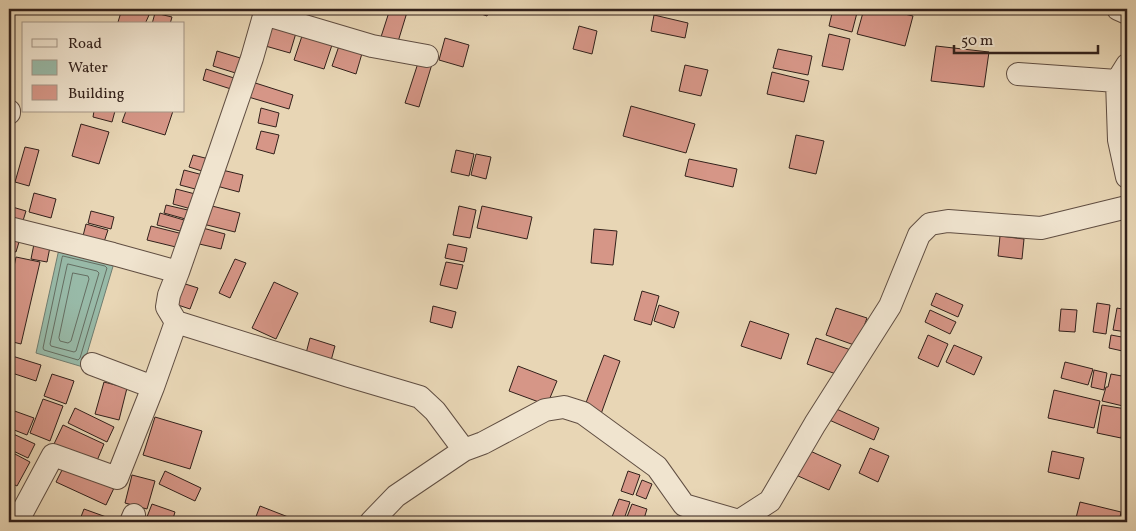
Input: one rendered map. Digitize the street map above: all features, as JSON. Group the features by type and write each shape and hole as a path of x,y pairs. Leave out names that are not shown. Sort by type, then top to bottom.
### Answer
{"street":[{"path":"1118,9 1127,13"},
{"path":"427,56 372,46 265,12 246,75 169,295 167,307 176,322 340,374 420,397 435,411 464,450"},
{"path":"1018,74 1122,73 1119,140 1127,177"},
{"path":"371,522 396,496 464,450 484,443 545,410 564,408 583,412 657,467 684,505 739,521 770,501 815,424 890,306 919,235 930,224 948,221 1041,228 1127,207"},
{"path":"9,228 178,272"},
{"path":"17,522 53,455 116,478 153,386 176,322"},
{"path":"92,364 153,386"}],"water":[{"path":"59,249 114,263 83,367 36,353"}],"building":[{"path":"122,9 132,9 149,15 146,22 118,22"},
{"path":"390,9 408,9 397,45 380,40"},
{"path":"467,9 490,9 487,16"},
{"path":"833,9 858,9 852,32 829,26"},
{"path":"864,9 883,9 913,16 905,46 857,34"},
{"path":"918,9 945,9 944,14"},
{"path":"155,13 172,17 171,22 153,22"},
{"path":"654,15 688,23 685,38 651,31"},
{"path":"269,24 296,33 290,53 262,45"},
{"path":"579,26 597,31 592,54 573,49"},
{"path":"303,33 333,42 324,69 294,60"},
{"path":"829,34 850,39 843,70 822,66"},
{"path":"445,38 469,45 463,67 439,60"},
{"path":"340,43 363,50 356,74 332,66"},
{"path":"936,46 989,52 984,87 931,81"},
{"path":"778,49 812,56 808,75 773,68"},
{"path":"217,51 247,60 242,75 213,66"},
{"path":"419,60 432,64 419,107 405,103"},
{"path":"685,65 708,70 701,96 679,91"},
{"path":"206,69 237,79 234,90 203,80"},
{"path":"772,72 809,81 804,102 767,94"},
{"path":"249,81 293,95 289,109 245,96"},
{"path":"631,106 695,124 686,153 623,136"},
{"path":"261,108 279,113 276,127 258,123"},
{"path":"94,112 115,112 112,122 93,117"},
{"path":"126,112 173,112 165,135 122,122"},
{"path":"81,124 109,132 99,164 72,156"},
{"path":"261,131 279,135 274,154 256,149"},
{"path":"796,135 824,141 816,174 789,168"},
{"path":"25,147 39,150 29,186 15,182"},
{"path":"456,150 474,154 469,176 451,172"},
{"path":"476,154 491,157 486,179 471,175"},
{"path":"193,155 209,159 205,172 189,167"},
{"path":"689,159 737,169 733,187 685,176"},
{"path":"218,169 243,175 239,192 213,185"},
{"path":"184,170 203,175 199,190 180,185"},
{"path":"176,189 199,195 195,210 173,204"},
{"path":"34,193 56,199 51,218 29,212"},
{"path":"166,205 192,211 189,220 164,213"},
{"path":"208,205 240,213 235,232 203,224"},
{"path":"9,206 26,211 21,227 9,224"},
{"path":"459,206 476,210 470,238 453,235"},
{"path":"482,206 532,217 527,239 477,228"},
{"path":"91,211 114,217 111,229 88,223"},
{"path":"160,213 184,220 180,231 157,225"},
{"path":"86,224 108,230 104,242 83,236"},
{"path":"151,226 183,234 180,248 147,240"},
{"path":"199,227 225,234 221,249 195,243"},
{"path":"594,229 617,231 613,265 591,263"},
{"path":"1000,236 1024,239 1022,259 998,256"},
{"path":"9,239 19,242 16,252 9,250"},
{"path":"34,244 50,247 47,262 31,259"},
{"path":"448,244 467,248 464,262 445,258"},
{"path":"16,257 40,262 21,344 9,341 9,290"},
{"path":"235,259 246,263 230,298 219,293"},
{"path":"446,262 463,265 457,289 440,285"},
{"path":"179,282 198,288 190,309 172,303"},
{"path":"274,282 298,293 276,339 252,328"},
{"path":"642,291 659,296 651,325 634,320"},
{"path":"936,293 963,305 958,317 931,305"},
{"path":"1097,303 1110,305 1106,334 1093,332"},
{"path":"659,305 679,312 674,328 654,321"},
{"path":"433,306 456,312 452,328 430,322"},
{"path":"836,308 867,318 857,346 826,335"},
{"path":"1117,308 1127,310 1127,332 1113,330"},
{"path":"1061,309 1077,310 1075,332 1059,331"},
{"path":"930,310 956,322 950,334 925,322"},
{"path":"750,321 789,334 781,359 741,346"},
{"path":"928,335 948,344 938,367 918,358"},
{"path":"1111,335 1127,338 1127,352 1109,348"},
{"path":"310,338 335,346 329,368 304,361"},
{"path":"816,338 851,350 842,376 807,364"},
{"path":"954,345 982,357 974,375 946,362"},
{"path":"9,355 41,365 36,381 9,372"},
{"path":"604,355 620,361 601,414 584,408"},
{"path":"1065,362 1093,369 1088,385 1061,378"},
{"path":"518,366 557,381 547,405 509,391"},
{"path":"1094,370 1107,373 1104,390 1091,387"},
{"path":"52,374 74,381 66,404 44,396"},
{"path":"1111,374 1127,377 1123,406 1102,401"},
{"path":"104,382 127,388 119,420 95,414"},
{"path":"1054,390 1100,401 1094,428 1048,418"},
{"path":"43,399 63,406 50,441 30,433"},
{"path":"1102,405 1126,409 1121,438 1097,433"},
{"path":"832,407 879,428 874,440 827,419"},
{"path":"75,408 114,427 107,442 68,423"},
{"path":"9,409 34,418 27,435 9,428"},
{"path":"155,417 202,431 190,469 143,455"},
{"path":"63,425 104,444 96,463 54,444"},
{"path":"9,432 35,444 28,458 9,449"},
{"path":"870,448 889,456 878,482 859,473"},
{"path":"808,450 841,465 829,490 796,475"},
{"path":"1052,451 1084,458 1079,479 1048,472"},
{"path":"15,454 30,462 17,486 9,482 9,467"},
{"path":"64,466 114,488 106,505 56,482"},
{"path":"165,471 201,488 195,501 159,484"},
{"path":"628,471 640,475 633,495 621,491"},
{"path":"132,475 155,481 147,509 125,503"},
{"path":"642,480 652,484 646,499 636,495"},
{"path":"619,499 630,502 623,522 610,522"},
{"path":"1080,502 1121,512 1119,522 1075,522"},
{"path":"152,504 175,512 172,522 145,522"},
{"path":"632,504 647,509 643,522 625,522"},
{"path":"260,506 301,522 254,522"},
{"path":"84,509 109,518 107,522 79,522"}]}
